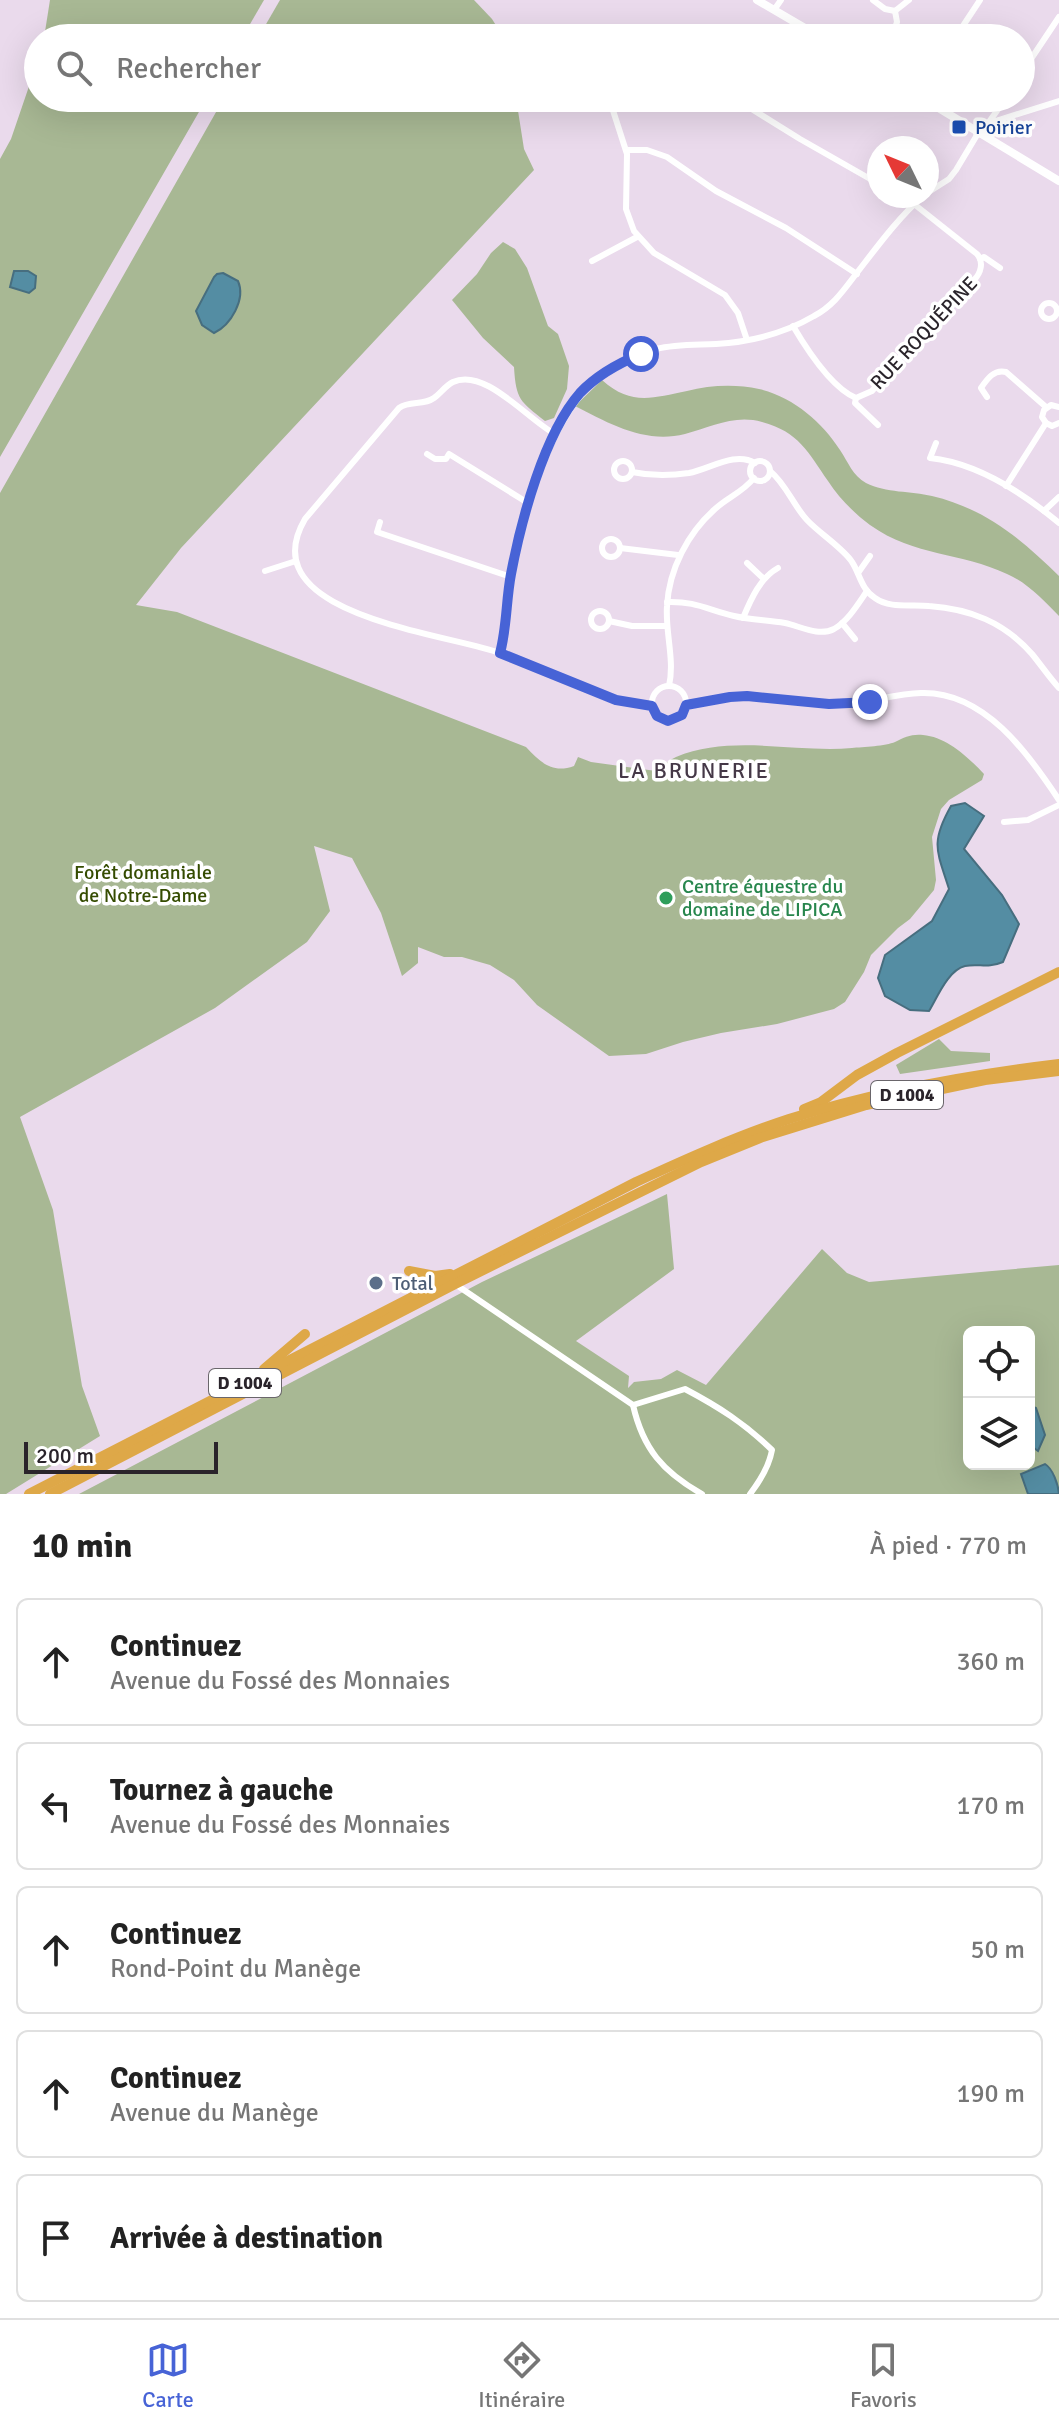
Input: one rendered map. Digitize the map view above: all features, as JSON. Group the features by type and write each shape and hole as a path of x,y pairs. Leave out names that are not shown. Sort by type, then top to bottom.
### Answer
{"highway":[{"path":"789,1119 834,1093 857,1075 1059,972"},
{"name":"D 1004","path":"29,1494 636,1182 695,1155 789,1119 905,1088 984,1073 1059,1064"},
{"name":"D 1004","path":"50,1494 455,1284 701,1162 760,1138 866,1105 985,1080 1059,1071"},
{"path":"409,1271 435,1276 460,1272"},
{"path":"252,1380 305,1334"}],"main road":[{"path":"757,0 798,24"},
{"path":"945,112 1059,181"}],"street":[{"path":"774,10 781,0"},
{"path":"873,0 887,10 895,11 909,0"},
{"path":"964,24 980,0"},
{"path":"895,11 896,24"},
{"path":"1035,53 1059,17"},
{"path":"1035,108 1059,101"},
{"path":"614,112 626,150 626,209 637,237 654,253 725,295 738,313 747,340"},
{"path":"757,112 867,177"},
{"path":"989,122 996,112"},
{"path":"939,185 956,170 983,125 1022,112"},
{"path":"626,150 647,150 667,157 716,191 786,228 857,274"},
{"path":"500,653 511,577 528,503 555,434 566,412 581,393 604,373 628,359 668,347 747,340 793,326 830,307 910,208"},
{"name":"RUE ROQUÉPINE","path":"915,208 980,259"},
{"path":"592,261 637,237"},
{"name":"RUE ROQUÉPINE","path":"980,259 984,257 1000,268"},
{"name":"RUE ROQUÉPINE","path":"856,398 872,391 922,331 978,276 980,259"},
{"name":"RUE ROQUÉPINE","path":"793,326 825,371 856,398"},
{"path":"987,397 981,388 994,372 1006,372 1046,407"},
{"path":"555,434 497,392 470,379 452,383 429,401 405,403 305,519 297,536 296,561 311,588 337,605 391,624 500,653 616,700 652,706"},
{"name":"RUE ROQUÉPINE","path":"856,398 855,403 878,425"},
{"path":"1059,405 1046,407 1042,417 1052,426 1059,423"},
{"path":"1006,486 1046,423"},
{"path":"936,443 930,458 957,465 1006,486 1059,523"},
{"path":"427,454 435,459 446,459 449,454 528,503"},
{"path":"632,472 684,474 741,458 765,463 805,518 851,559 867,591 883,603 962,610 990,620 1022,643 1059,688"},
{"path":"754,478 751,470 755,463"},
{"path":"754,478 763,480 770,471"},
{"path":"669,686 667,602 678,555 710,514 746,488 754,478"},
{"path":"1044,511 1059,497"},
{"path":"380,522 377,532 511,577"},
{"path":"620,548 678,555"},
{"path":"858,573 870,556"},
{"path":"265,571 296,561"},
{"path":"747,563 764,579"},
{"path":"743,618 764,579 778,568"},
{"path":"667,602 697,603 743,618 783,622 821,632 842,623 867,591"},
{"path":"609,621 632,626 666,626"},
{"path":"842,623 855,639"},
{"path":"669,686 680,690 686,705 682,715 668,721 657,716 652,706 654,694 669,686"},
{"path":"686,705 747,696 845,704 915,693 948,696 972,705 990,718 1029,760 1059,802 1028,820 1004,822"},
{"path":"455,1284 633,1405 638,1429 653,1454 664,1468 702,1494"},
{"path":"633,1405 685,1389 743,1423 772,1450 771,1459 750,1494"}],"green space":[{"path":"50,0 264,0 250,24 46,24"},
{"path":"280,0 474,0 495,24 266,24"},
{"path":"24,101 24,112 199,112 0,457 0,159 11,139"},
{"name":"Forêt domaniale de Notre-Dame","path":"216,112 518,112 524,149 534,170 181,548 136,605 177,612 526,747 542,762 559,769 574,766 578,757 591,762 656,771 668,761 697,750 741,745 852,748 886,744 919,735 949,744 984,774 982,780 949,800 941,809 932,837 934,890 910,919 871,955 845,1002 834,1009 777,1024 721,1033 646,1054 609,1056 537,1005 514,980 490,965 462,957 444,957 418,947 418,963 402,976 381,913 352,858 314,846 330,911 307,942 215,1008 20,1117 53,1210 82,1386 100,1436 6,1494 0,1494 0,493"},
{"path":"503,242 515,249 527,268 548,326 558,334 569,366 567,389 554,418 545,421 521,399 514,367 483,338 452,300"},
{"path":"602,380 632,397 732,386 759,389 795,404 825,430 861,480 882,489 924,494 951,502 986,517 1016,537 1059,576 1059,616 1029,587 1007,574 904,543 870,525 842,499 808,452 785,431 762,422 742,420 723,422 685,434 642,434 575,406"},
{"path":"939,1039 951,1051 990,1053 990,1061 900,1074 896,1065"},
{"path":"667,1194 674,1269 576,1341 629,1376 628,1388 634,1382 661,1379 677,1370 706,1385 822,1249 847,1273 869,1282 1059,1265 1059,1494 79,1494 482,1282"}],"water":[{"path":"14,271 28,271 36,276 35,288 29,293 10,287"},
{"path":"223,273 238,281 240,296 231,318 214,333 202,325 196,311 214,277"},
{"path":"965,803 984,816 964,849 1002,895 1019,924 1003,962 959,969 944,985 929,1011 910,1010 885,996 878,978 885,955 932,921 949,889 939,856 938,839 951,806"},
{"path":"1035,1408 1045,1435 1038,1451 1035,1449"},
{"path":"1045,1464 1050,1469 1059,1494 1028,1494 1021,1474"}],"place":[{"name":"Poirier","path":"959,127"},
{"name":"Centre équestre du domaine de LIPICA","path":"666,898"},
{"name":"Total","path":"376,1283"}],"district":[{"name":"LA BRUNERIE","path":"694,770"}],"route":[{"path":"641,354 604,373 581,393 566,412 555,434 528,503 518,540 500,653 616,700 652,706 657,716 668,721 682,715 686,705 730,697 769,697 829,704 870,702"}]}
